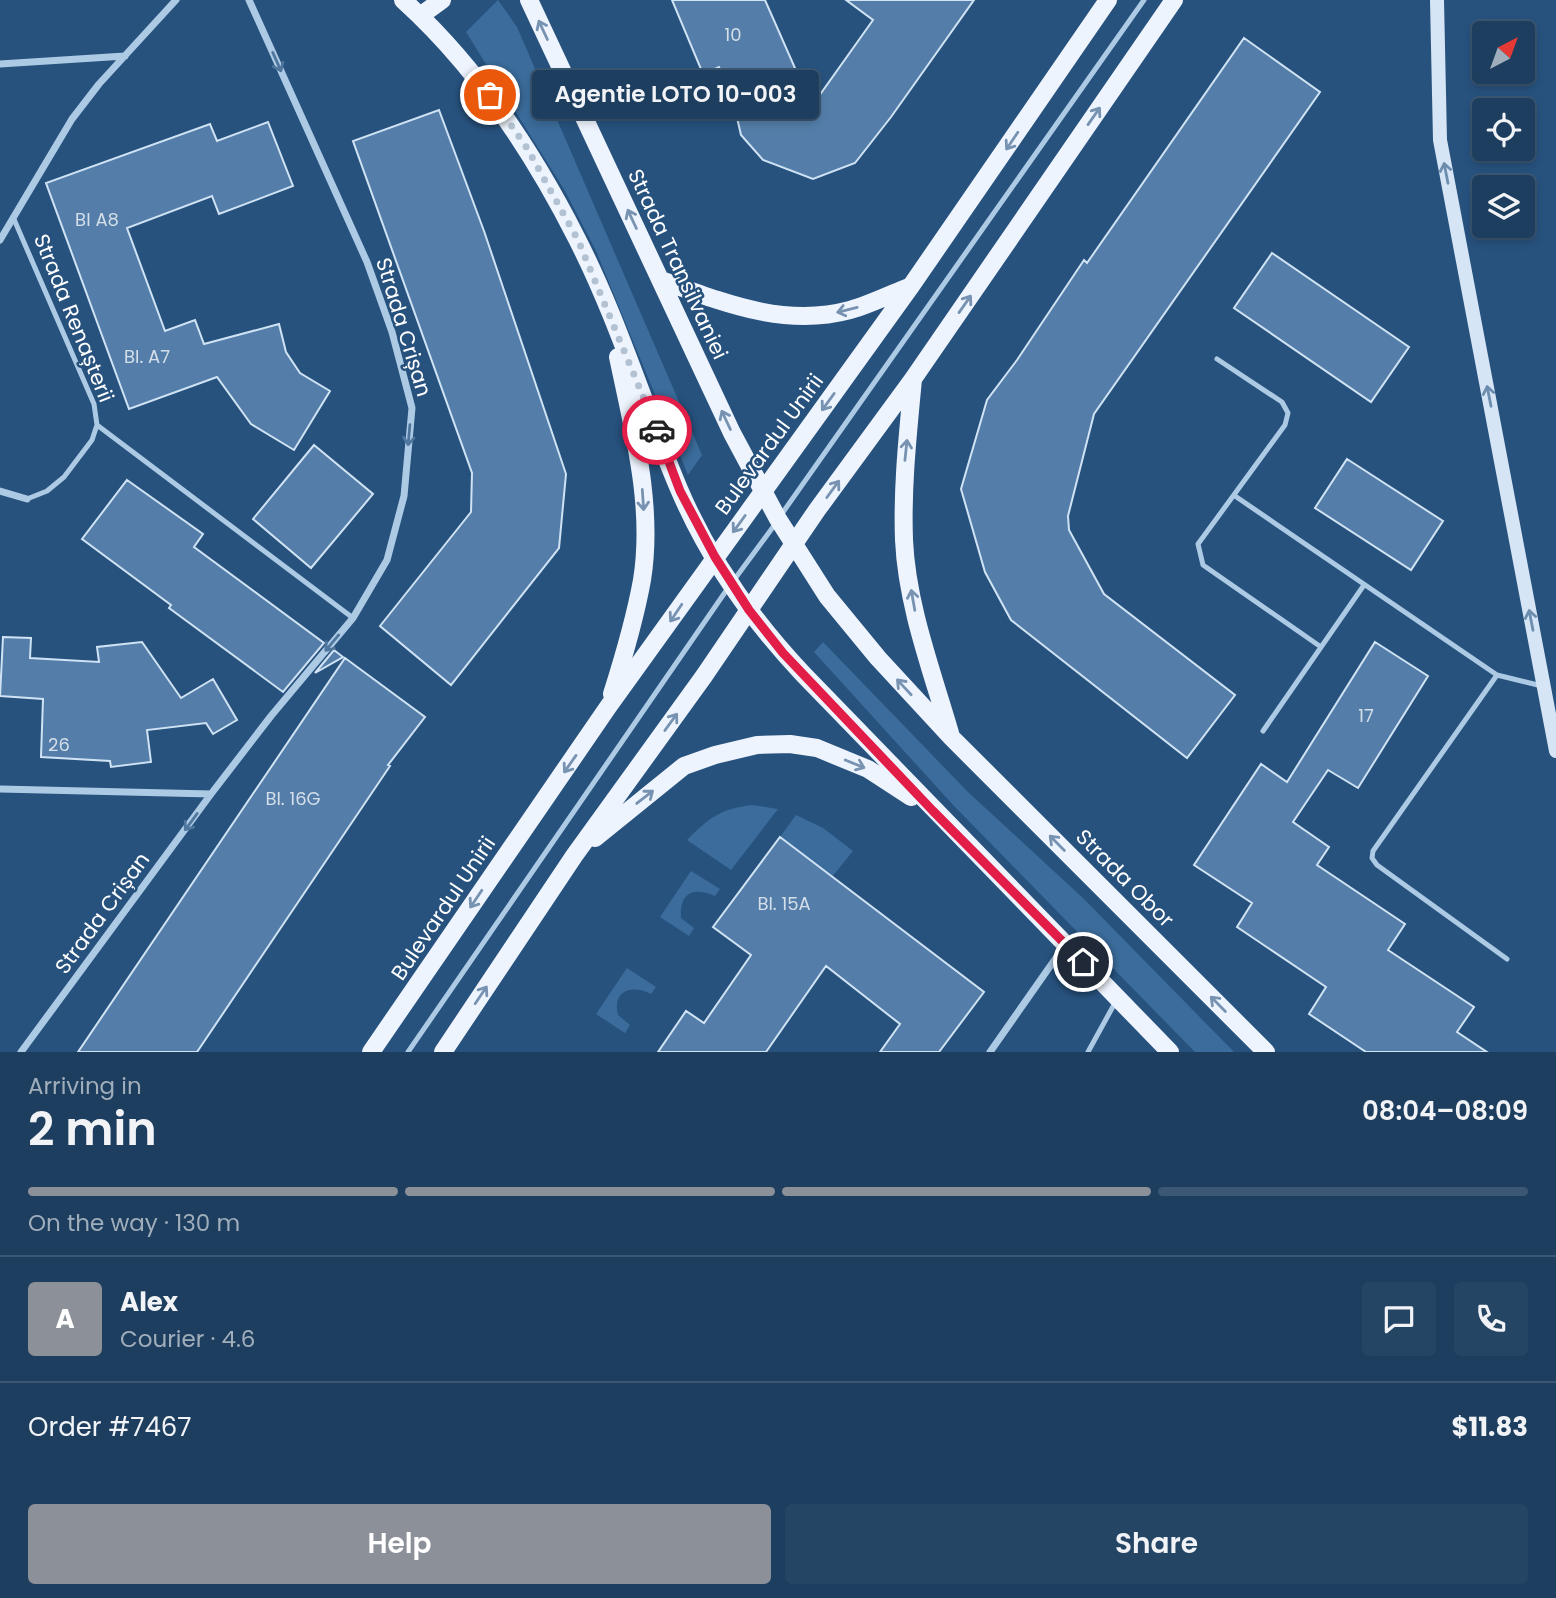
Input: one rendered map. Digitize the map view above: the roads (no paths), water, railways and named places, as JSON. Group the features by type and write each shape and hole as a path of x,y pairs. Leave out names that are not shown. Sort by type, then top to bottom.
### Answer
{"main road":[{"path":"402,0 470,70 527,148 578,240 680,491 715,557 749,610 783,653 933,811 1170,1052"},
{"path":"420,16 442,0"},
{"name":"Strada Transilvaniei","path":"529,0 732,433 793,545"},
{"name":"Bulevardul Unirii","path":"371,1052 608,707 911,286 1108,0"},
{"path":"443,1052 574,856 793,545 914,379 1174,0"},
{"path":"661,281 759,312 786,317 816,316 850,310 911,286"},
{"path":"608,707 631,631 642,578 645,532 637,447 609,313"},
{"path":"914,379 904,467 904,542 914,610 951,737"},
{"name":"Strada Obor","path":"793,545 847,622 951,737 1266,1052"},
{"path":"574,856 684,766 715,755 757,746 790,744 817,748 867,769 933,811"}],"street":[{"path":"0,240 72,119 125,55 176,0"},
{"name":"Strada Crișan","path":"21,1052 211,794 271,716 353,618 387,560 404,496 412,408 392,332 367,262 249,0"},
{"path":"1437,0 1440,140 1556,751"},
{"path":"0,64 125,55"},
{"name":"Strada Renașterii","path":"0,491 27,499"},
{"path":"0,789 211,794"},
{"path":"990,1052 1066,945"}],"lane":[{"path":"408,1052 732,582 1144,0"},
{"name":"Strada Renașterii","path":"13,217 94,404 97,425 92,440 64,477 47,491 27,499"},
{"path":"1217,359 1282,402 1288,412 1285,425 1199,544 1203,565 1321,647"},
{"path":"97,425 353,618"},
{"path":"1234,496 1497,675 1544,687"},
{"path":"1263,731 1364,585"},
{"path":"1497,675 1373,851 1372,858 1377,866 1507,959"},
{"path":"1088,1052 1117,998"}],"place":[{"name":"Agentie LOTO 10-003","path":"490,95"}]}
